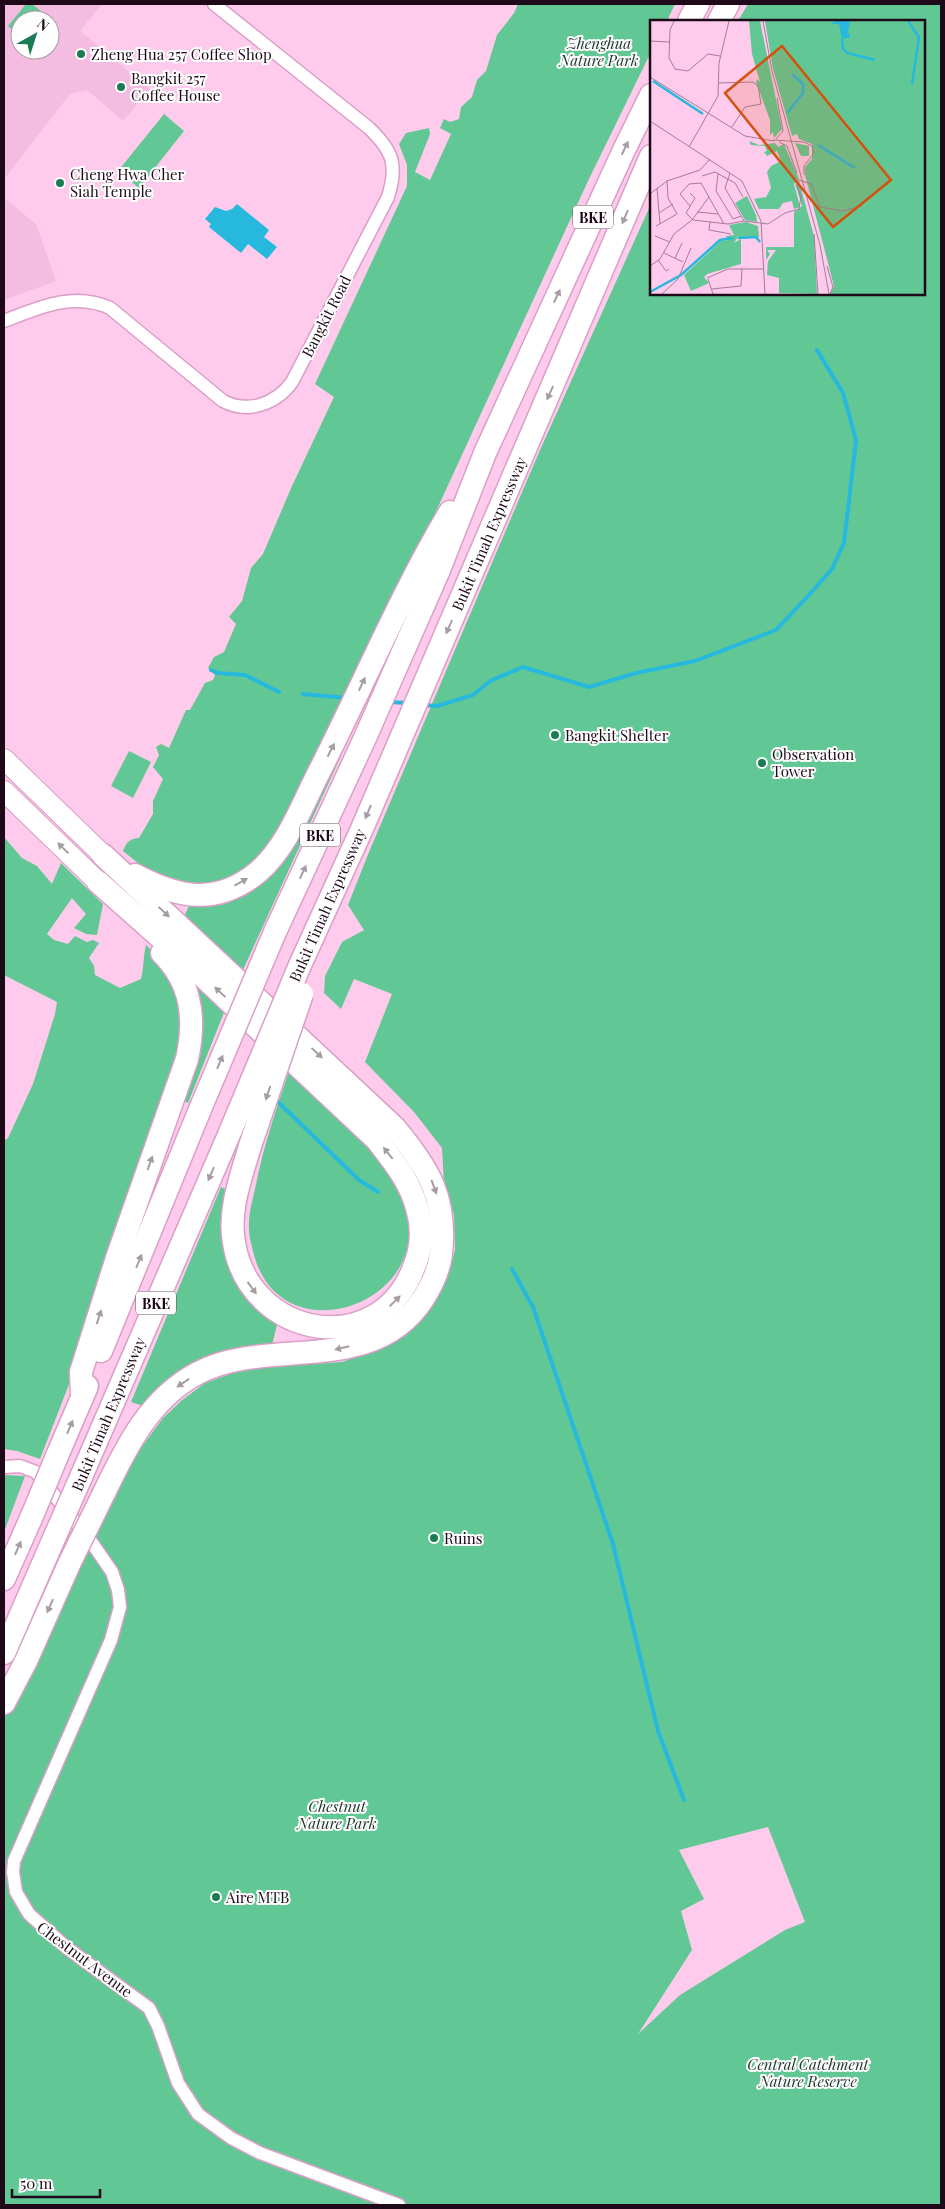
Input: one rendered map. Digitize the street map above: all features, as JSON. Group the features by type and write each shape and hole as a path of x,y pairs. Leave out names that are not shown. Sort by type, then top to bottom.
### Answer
{"highway":[{"path":"690,20 698,4"},
{"path":"720,20 728,4"},
{"name":"Bukit Timah Expressway","path":"4,1579 82,1398 275,932 365,738 430,566 486,453 650,97"},
{"name":"Bukit Timah Expressway","path":"4,1653 231,1130 303,973 318,926 650,158"},
{"path":"103,855 158,887 195,896 223,891 241,883 258,872 284,840 430,566"},
{"path":"103,855 180,951 377,1140 400,1168 417,1207 421,1231 418,1257 412,1275 401,1294 387,1308 369,1319 342,1327 308,1325 283,1316 260,1299 245,1278 234,1243 235,1199 250,1146 303,973"},
{"path":"4,1702 26,1661 70,1562 125,1449 152,1410 173,1389 197,1374 226,1361 340,1350 379,1337 400,1324 417,1308 432,1285 440,1261 444,1230 441,1208 432,1181 416,1154 395,1128 355,1089 180,951 98,882"},
{"path":"82,1398 81,1372 118,1258 187,1059 192,1021 180,951"}],"main road":[{"path":"4,759 103,855"},
{"path":"4,791 98,882"}],"street":[{"name":"Bangkit Road","path":"4,320 50,304 84,300 96,302 110,308 223,401 233,407 248,407 269,402 285,392 292,382 388,197 393,181 393,165 386,147 369,128 214,4"},
{"name":"Chestnut Avenue","path":"4,1467 20,1466 36,1472 112,1572 119,1598 119,1616 111,1640 14,1861 14,1882 23,1906 28,1914 48,1932 149,2008 158,2026 178,2084 198,2114 208,2123 260,2153 399,2205"}],"shaded area":[{"path":"4,4 102,4 80,31 150,89 123,121 87,90 70,94 4,179"},
{"path":"4,198 36,224 56,281 4,300"}],"green space":[{"path":"26,4 32,4 40,10 21,10"},
{"name":"Zhenghua Nature Park","path":"518,4 675,4 667,20 650,20 650,54 588,181 415,557 272,845 241,874 201,887 177,882 143,867 123,851 129,841 139,838 153,814 153,801 163,779 153,767 159,755 156,747 161,744 169,748 186,710 190,710 205,683 213,680 215,675 208,668 214,657 224,652 236,624 229,617 242,601 251,568 263,554 292,486 334,397 315,384 407,186 407,165 399,144 406,133 429,128 430,134 415,172 430,180 451,134 440,128 444,119 450,122 459,119 461,107 472,97 477,80 486,71 497,35 514,13"},
{"name":"Chestnut Nature Park","path":"748,4 941,4 941,2205 4,2205 4,1702 42,1651 105,1511 135,1456 163,1418 181,1401 205,1383 247,1368 342,1362 384,1347 403,1336 426,1315 447,1279 455,1250 454,1215 444,1183 442,1148 414,1112 365,1062 392,994 354,979 341,1009 324,993 325,976 342,942 364,930 348,905 540,450 650,206 650,295 925,295 925,20 739,20","holes":["768,1827 805,1922 785,1930 680,1995 638,2034 692,1950 681,1911 704,1899 679,1850"]},
{"path":"164,114 184,131 139,188 118,171"},
{"path":"129,751 151,762 133,798 111,786"},
{"path":"336,754 341,756 242,972 183,919 191,901 236,893"},
{"path":"4,837 22,858 37,866 52,884 61,863 103,904 97,935 86,934 74,928 86,914 72,898 47,934 54,940 68,944 75,936 87,942 93,940 99,943 89,958 94,966 95,975 120,988 141,979 146,945 167,965 186,1032 80,1356 40,1459 17,1451 4,1449 4,1141 8,1138 33,1084 57,1002 4,975"},
{"path":"197,982 225,1010 188,1103 182,1100 192,988"},
{"path":"290,1068 366,1139 400,1184 405,1196 408,1216 407,1248 395,1274 374,1294 348,1307 319,1310 292,1303 269,1285 254,1255 249,1223 252,1201 267,1140"},
{"path":"221,1187 229,1191 238,1282 254,1307 277,1325 272,1345 250,1345 224,1352 146,1407 131,1402"},
{"path":"4,1475 25,1476 4,1532"}],"water":[{"path":"237,204 269,230 264,237 277,247 267,259 248,244 241,253 209,227 211,224 205,219 215,207 226,211 232,209"}],"waterway":[{"path":"424,705 437,706 473,695 490,681 523,667 589,687 636,673 695,661 776,630 832,569 844,543 856,440 843,393 817,350"},
{"path":"211,670 218,673 245,675 279,692"},
{"path":"303,694 347,698"},
{"path":"389,702 407,703"},
{"path":"277,1101 359,1180 378,1192"},
{"path":"512,1269 533,1307 613,1544 658,1731 684,1800"}],"place":[{"name":"Zheng Hua 257 Coffee Shop","path":"81,54"},
{"name":"Bangkit 257 Coffee House","path":"121,87"},
{"name":"Cheng Hwa Cher Siah Temple","path":"60,183"},
{"name":"Bangkit Shelter","path":"555,735"},
{"name":"Observation Tower","path":"762,763"},
{"name":"Ruins","path":"434,1538"},
{"name":"Aire MTB","path":"216,1897"}],"park label":[{"name":"Central Catchment Nature Reserve","path":"808,2072"}]}
